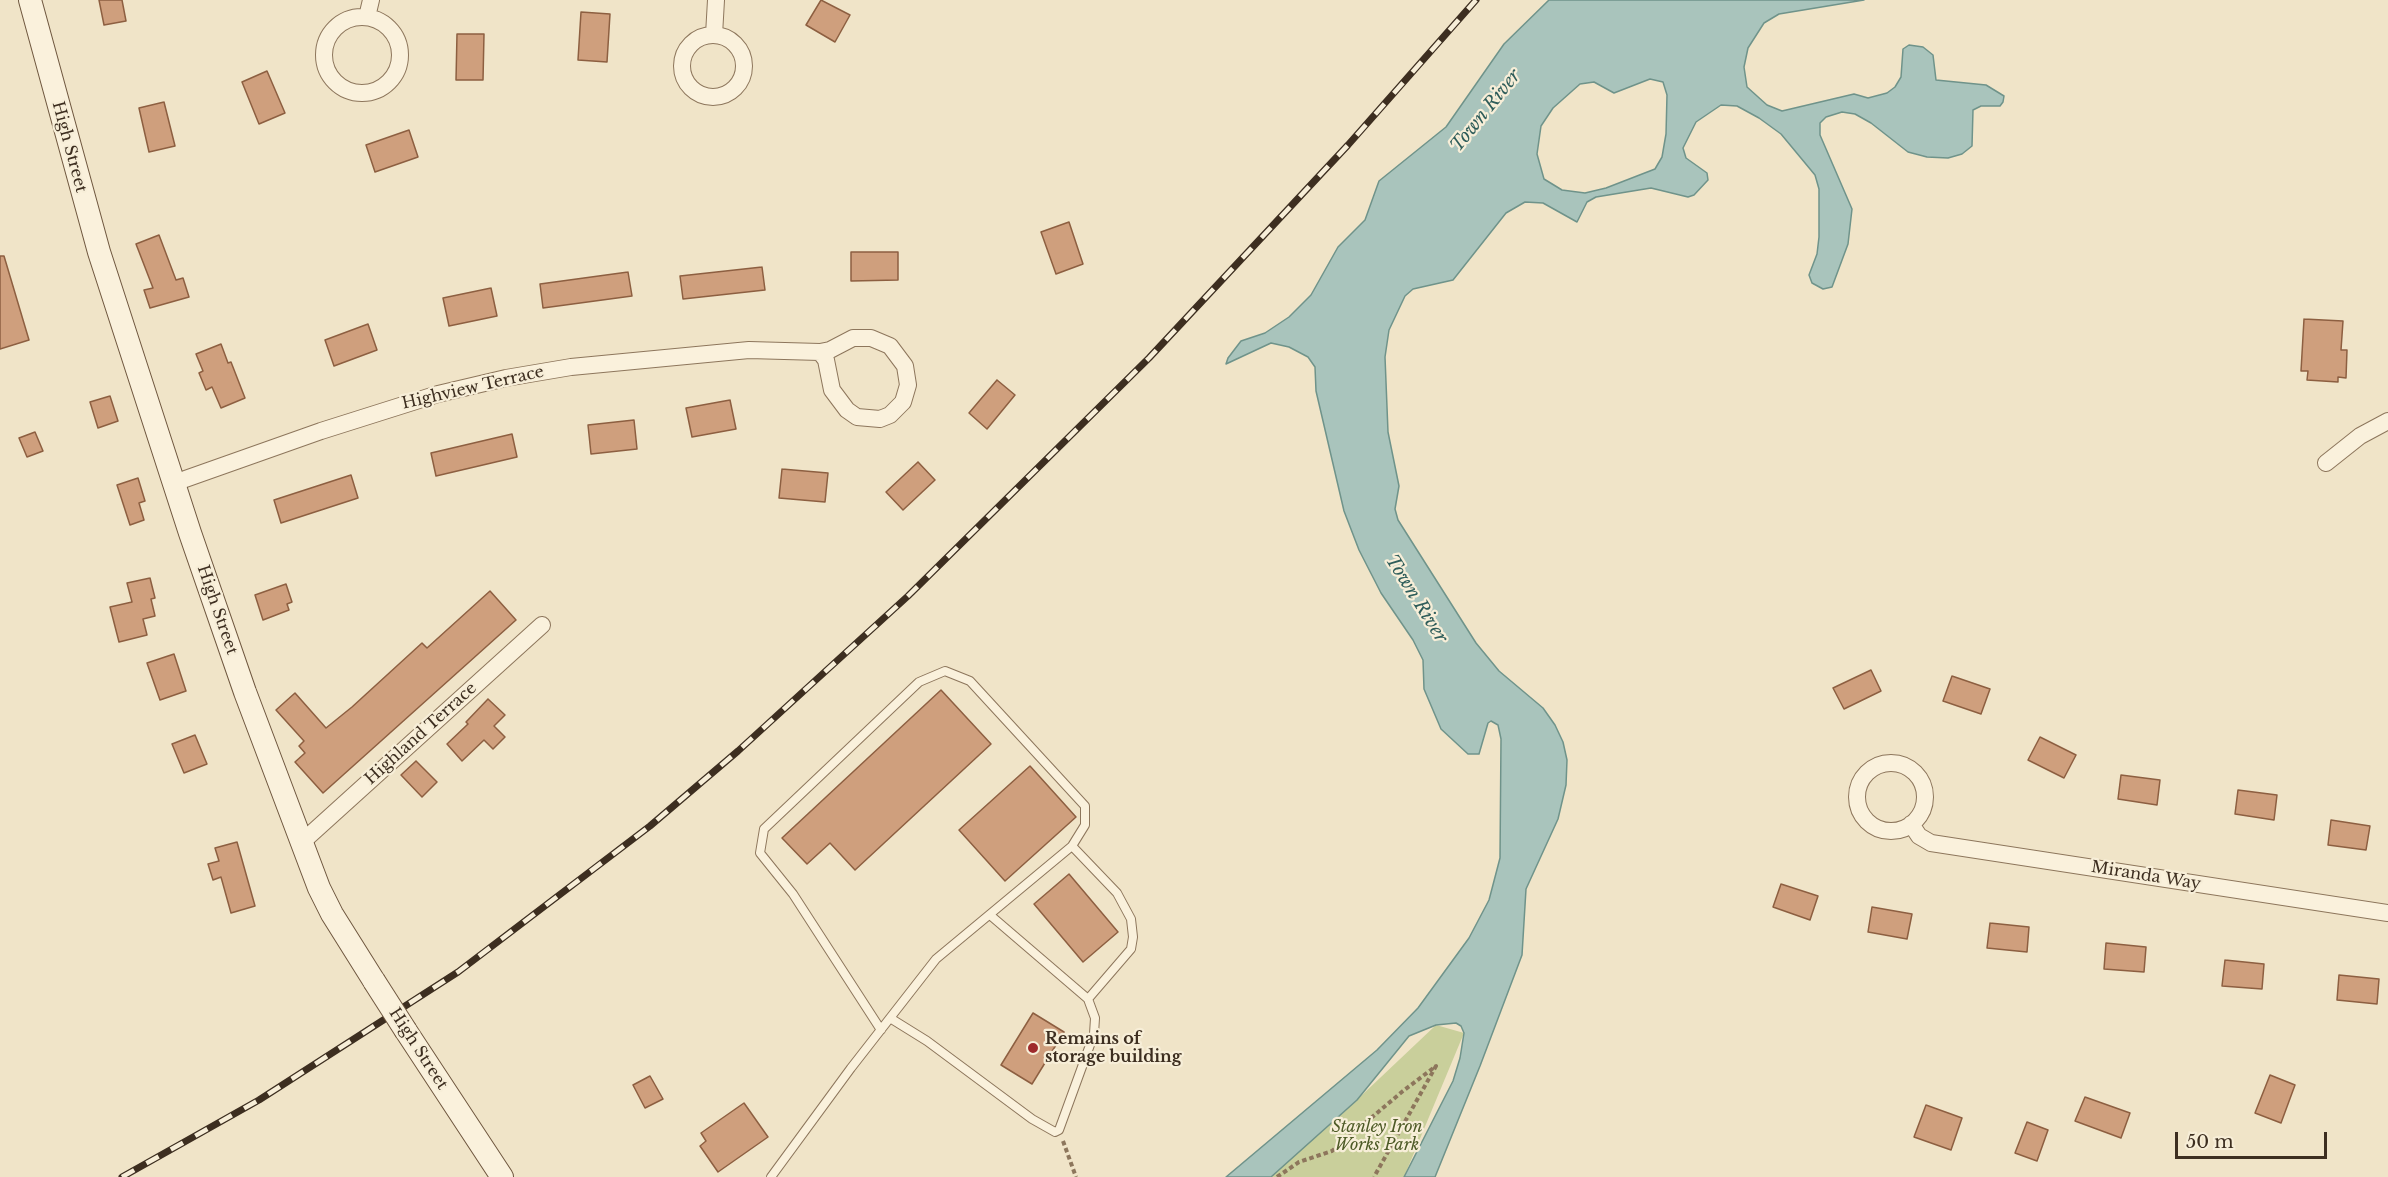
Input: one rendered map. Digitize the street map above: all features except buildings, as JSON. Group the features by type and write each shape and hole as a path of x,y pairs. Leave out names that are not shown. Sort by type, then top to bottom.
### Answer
{"street":[{"name":"High Street","path":"30,0 90,223 174,483 245,692 301,843 332,914 502,1177"},
{"path":"367,18 371,0"},
{"path":"714,35 716,0"},
{"path":"367,18 385,25 394,34 400,48 400,63 396,73 383,87 373,92 361,93 351,91 337,83 326,64 325,51 327,40 338,26 348,20 367,18"},
{"name":"Highview Terrace","path":"174,483 399,405 506,378 561,369 749,350 820,352 830,350 853,338 871,338 885,342 899,355 905,366 908,385 903,402 890,415 880,418 857,417 847,410 832,390 825,360 820,352"},
{"path":"2326,464 2360,436 2388,421"},
{"name":"Highland Terrace","path":"301,843 542,625"},
{"path":"1893,762 1905,765 1915,772 1922,782 1925,793 1924,805 1919,816 1911,824 1901,830 1889,831 1877,828 1860,812 1857,800 1858,788 1862,778 1871,769 1893,762"},
{"name":"Miranda Way","path":"1911,824 1919,837 1931,843 2388,913"}],"lane":[{"path":"771,1177 880,1030 936,959 1072,846 1085,825 1084,806 970,681 945,671 919,682 764,829 760,853 793,894 880,1030"},
{"path":"1072,846 1117,893 1131,919 1133,937 1131,948 1088,999"},
{"path":"890,1018 927,1041 1032,1119 1054,1132 1059,1130 1094,1034 1095,1018 1088,999 990,915"}],"path":[{"path":"1277,1177 1299,1161 1332,1151 1436,1066 1374,1177"},
{"path":"1059,1130 1076,1177"}],"green space":[{"name":"Stanley Iron Works Park","path":"1436,1025 1464,1033 1404,1177 1263,1177 1344,1112"}],"water":[{"name":"Town River","path":"1549,0 1864,0 1779,14 1764,23 1748,48 1744,67 1747,87 1767,105 1782,111 1854,94 1868,98 1887,93 1895,87 1901,77 1903,49 1909,45 1923,47 1933,55 1936,80 1986,85 2004,96 2000,106 1981,106 1973,110 1972,146 1962,154 1948,158 1927,157 1908,152 1871,123 1855,114 1842,112 1826,117 1820,123 1820,135 1852,209 1848,244 1832,287 1823,289 1812,283 1809,275 1817,254 1819,237 1819,189 1815,175 1781,134 1737,106 1721,105 1696,122 1683,148 1686,158 1707,173 1708,180 1694,195 1688,197 1651,188 1596,197 1587,202 1577,222 1543,203 1525,202 1506,213 1453,280 1413,289 1405,296 1389,330 1385,357 1388,432 1399,486 1395,509 1398,520 1476,643 1499,671 1543,708 1555,725 1563,742 1567,760 1566,785 1558,819 1526,889 1522,955 1435,1177 1404,1177 1453,1081 1464,1033 1461,1026 1456,1023 1436,1025 1409,1036 1357,1100 1271,1177 1226,1177 1377,1050 1418,1008 1469,938 1489,900 1500,858 1501,739 1498,725 1491,721 1488,723 1479,754 1468,754 1441,729 1424,689 1423,660 1413,640 1381,593 1359,550 1344,511 1316,391 1315,367 1308,357 1289,347 1271,343 1226,364 1241,341 1265,333 1289,317 1311,295 1338,247 1365,220 1379,181 1446,127 1504,44","holes":["1650,79 1663,82 1667,95 1666,134 1662,157 1655,169 1606,188 1585,193 1562,190 1544,179 1537,154 1541,126 1553,108 1580,84 1594,82 1614,93"]}],"railway":[{"path":"122,1177 259,1100 458,972 650,826 738,751 908,596 1149,358 1348,145 1476,0"}],"place":[{"name":"Remains of storage building","path":"1033,1048"}]}
